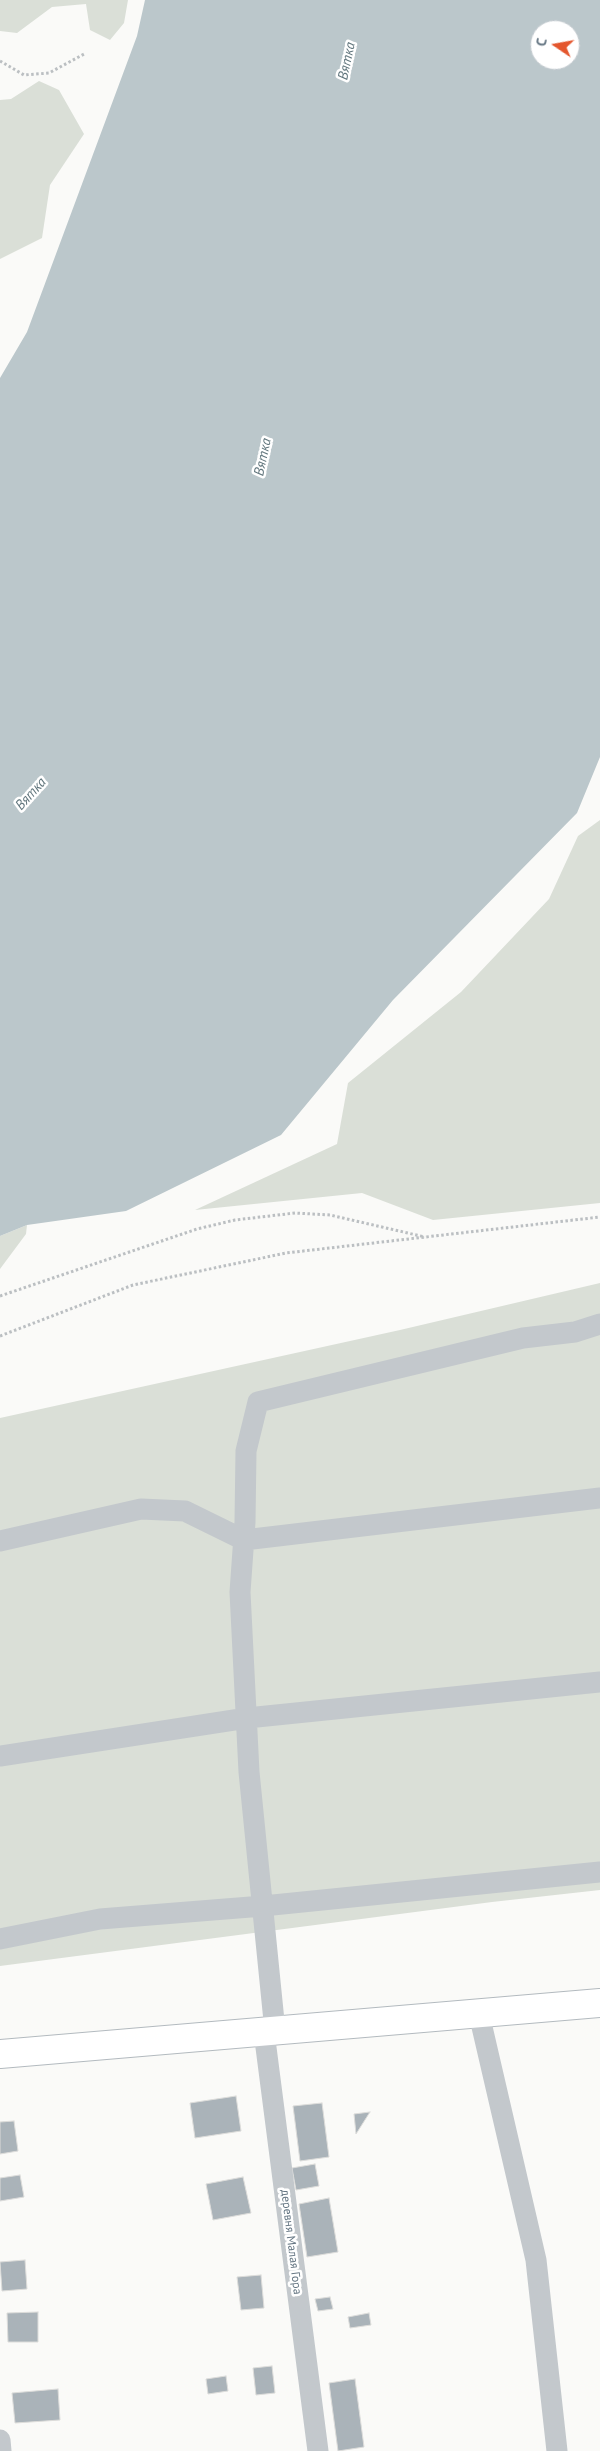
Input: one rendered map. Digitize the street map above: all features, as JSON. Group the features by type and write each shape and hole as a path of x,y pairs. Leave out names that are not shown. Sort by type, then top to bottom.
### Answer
{"street":[{"name":"деревня Малая Гора","path":"318,2451 270,2032 262,1906 249,1772 240,1592 244,1540 246,1451 258,1402 523,1338 575,1332 600,1324"},
{"path":"0,1541 141,1510 185,1511 244,1540 600,1498"},
{"path":"0,1756 247,1718 600,1682"},
{"path":"0,1939 100,1919 262,1906 600,1872"},
{"path":"0,2054 600,2003"},
{"path":"479,2014 536,2260 557,2451"},
{"path":"0,2440 2,2451"}],"path":[{"path":"0,60 24,75 41,74 49,73 86,53"},
{"path":"0,1296 196,1229 235,1220 296,1213 330,1215 428,1238"},
{"path":"0,1336 132,1285 286,1254 600,1218"}],"shaded area":[{"path":"0,0 128,0 124,23 110,40 90,30 86,4 52,7 17,33 0,31"},
{"path":"39,81 59,90 84,134 50,185 42,238 0,259 0,100 11,99"},
{"path":"600,820 600,1203 433,1220 362,1193 195,1210 337,1144 348,1083 461,992 549,899 578,836"},
{"path":"27,1225 26,1234 0,1269 0,1236"},
{"path":"600,1283 600,1890 492,1902 0,1966 0,1418 400,1330"}],"water":[{"name":"Вятка","path":"145,0 600,0 600,757 577,813 393,1000 281,1135 126,1211 27,1225 0,1236 0,378 27,332 137,36"}],"building":[{"path":"236,2096 241,2131 195,2138 190,2103"},
{"path":"322,2103 329,2157 300,2161 293,2106"},
{"path":"370,2112 356,2134 354,2114"},
{"path":"14,2121 18,2151 0,2154 0,2122"},
{"path":"315,2164 319,2186 296,2190 292,2168"},
{"path":"20,2175 24,2197 0,2201 0,2178"},
{"path":"243,2177 251,2213 213,2220 206,2184"},
{"path":"329,2198 338,2252 307,2257 299,2204"},
{"path":"25,2260 27,2289 2,2291 0,2262"},
{"path":"261,2275 264,2308 241,2310 237,2277"},
{"path":"330,2297 333,2309 318,2311 315,2299"},
{"path":"38,2312 38,2342 8,2342 7,2313"},
{"path":"369,2313 371,2325 350,2328 348,2317"},
{"path":"272,2366 275,2393 256,2395 253,2368"},
{"path":"226,2376 228,2391 208,2394 206,2379"},
{"path":"355,2379 364,2447 338,2451 329,2383"},
{"path":"58,2389 60,2420 15,2423 12,2393"}]}
